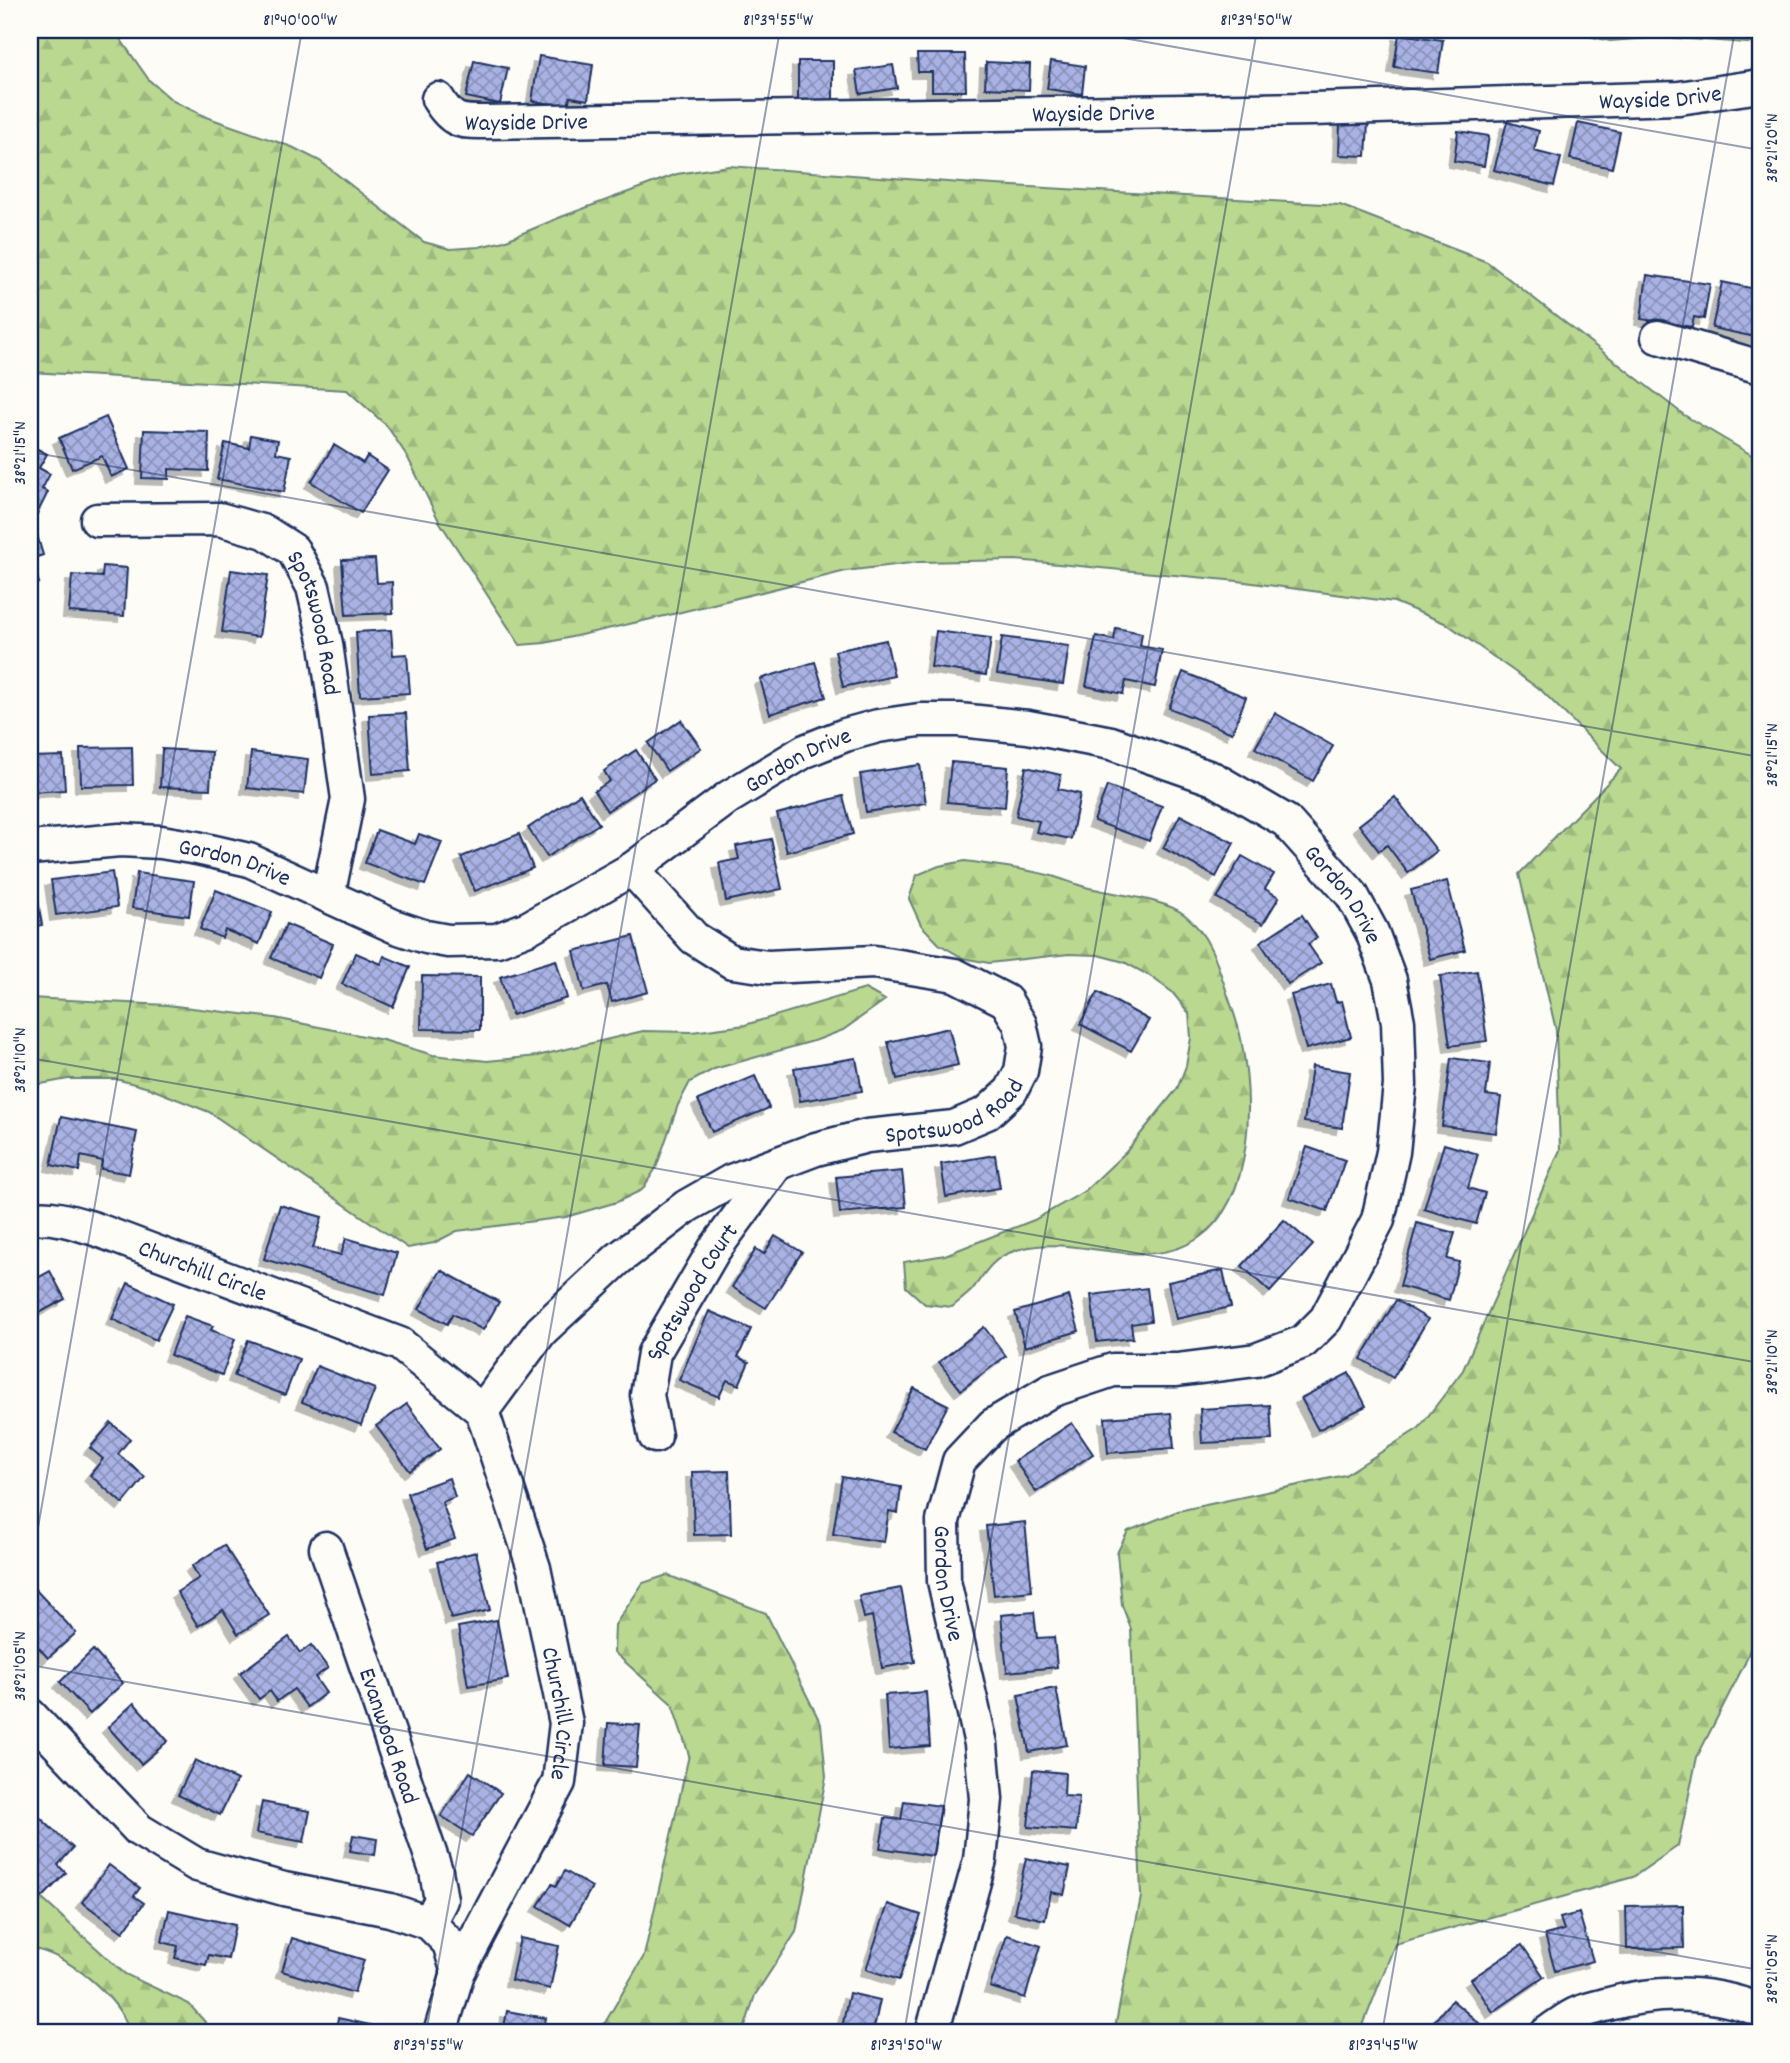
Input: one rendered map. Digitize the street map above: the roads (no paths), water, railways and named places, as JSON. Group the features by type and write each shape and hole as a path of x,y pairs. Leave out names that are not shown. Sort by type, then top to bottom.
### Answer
{"street":[{"name":"Wayside Drive","path":"438,99 448,116 463,122 485,122 1326,108 1679,98 1760,86"},
{"path":"1658,337 1760,367"},
{"name":"Spotswood Road","path":"97,520 219,519 265,532 293,550 313,587 326,643 348,799 328,896"},
{"name":"Gordon Drive","path":"30,848 120,840 173,844 249,860 396,927 426,937 448,942 497,940 528,929 632,869 729,797 805,751 845,735 878,726 919,720 959,720 1028,727 1111,743 1214,779 1286,821 1352,895 1372,932 1390,980 1398,1022 1400,1085 1393,1152 1378,1220 1325,1319 1303,1342 1256,1360 1177,1370 1113,1370 1050,1391 993,1425 960,1461 943,1521 944,1581 981,1744 986,1799 980,1860 932,2033"},
{"name":"Spotswood Road","path":"482,1411 541,1331 618,1259 687,1206 731,1181 816,1149 867,1136 954,1127 987,1113 1011,1091 1021,1071 1025,1046 1020,1024 1006,1001 955,975 874,962 768,967 732,962 694,938 632,869"},
{"name":"Spotswood Court","path":"655,1436 647,1395 654,1353 714,1250 777,1164"},
{"name":"Churchill Circle","path":"30,1219 38,1217 95,1229 400,1344 482,1411 534,1568 566,1723 559,1782 458,1973 440,2033"},
{"name":"Evanwood Road","path":"326,1548 436,1871 440,1900 429,1923"},
{"path":"30,1715 139,1830 197,1865 284,1889 390,1910 429,1923 449,1943 458,1973"},
{"path":"1547,2033 1575,2014 1621,2001 1661,1994 1710,1996 1734,2000 1760,2010"}]}
